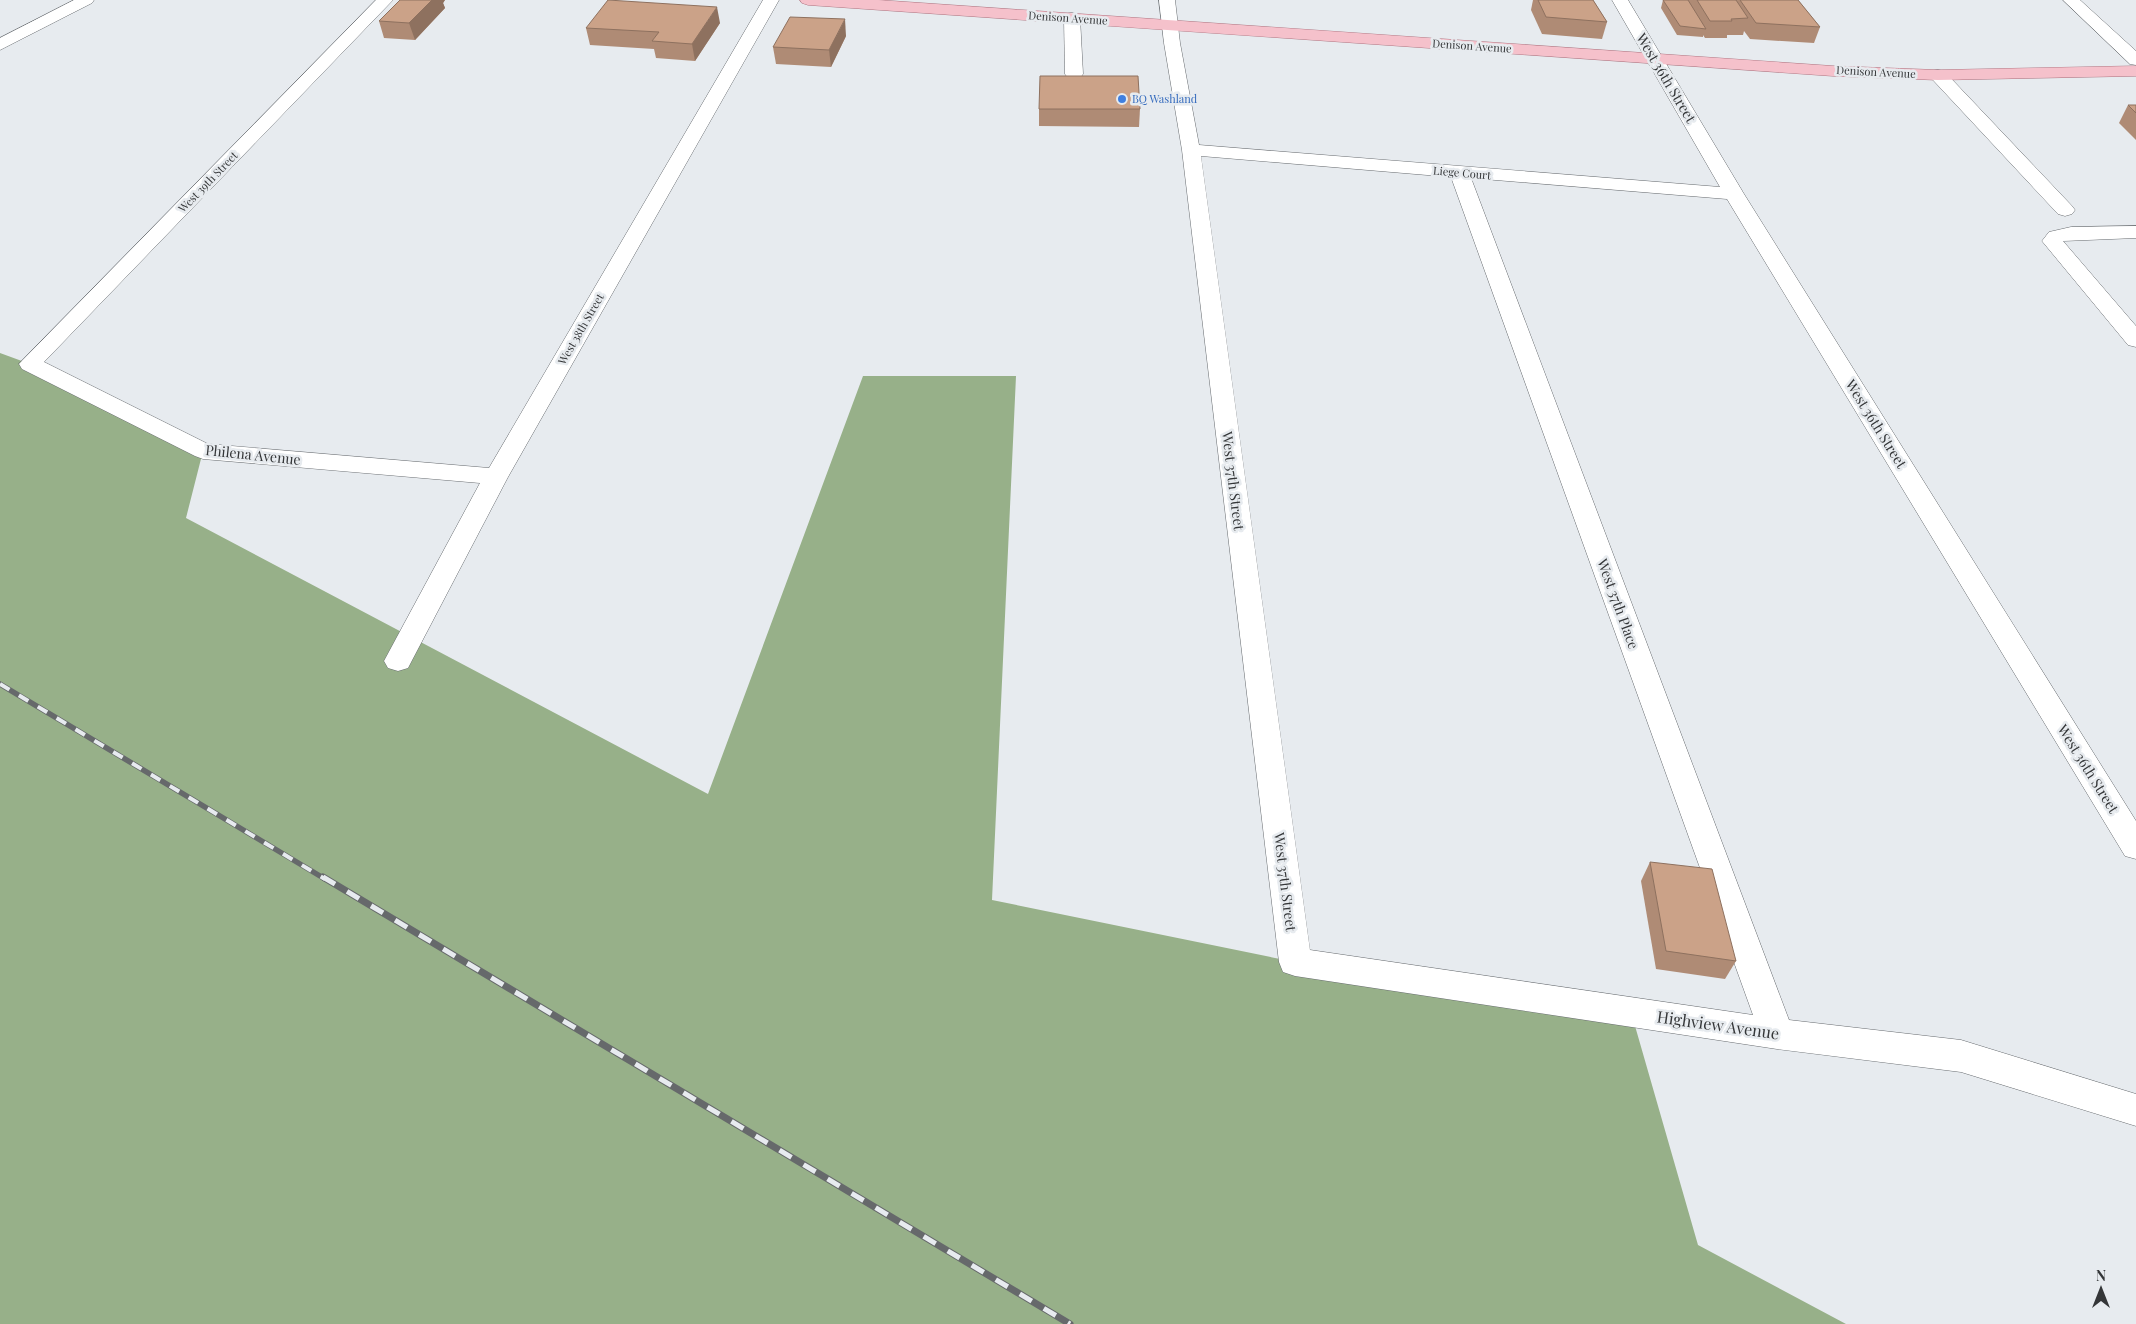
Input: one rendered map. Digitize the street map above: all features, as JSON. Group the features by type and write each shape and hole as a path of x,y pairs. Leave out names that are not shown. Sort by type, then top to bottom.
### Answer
{"main road":[{"name":"Denison Avenue","path":"808,0 882,2 1072,18 1842,71 1938,75 2136,71"}],"street":[{"path":"0,45 86,0"},
{"name":"West 39th Street","path":"30,364 385,0"},
{"name":"West 38th Street","path":"398,661 496,477 771,0"},
{"name":"West 37th Street","path":"1167,0 1191,150 1295,962"},
{"name":"West 36th Street","path":"1620,0 1734,194 2136,847"},
{"path":"2071,0 2136,60"},
{"path":"1072,18 1074,74"},
{"path":"1938,75 2065,210"},
{"name":"Liege Court","path":"1191,150 1734,194"},
{"name":"West 37th Place","path":"1459,173 1777,1034"},
{"path":"2136,232 2071,233 2056,236 2052,241 2136,340"},
{"name":"Philena Avenue","path":"30,364 202,451 496,477"},
{"name":"Highview Avenue","path":"1295,962 1777,1034 1961,1056 2136,1110"}],"green space":[{"path":"0,353 30,364 203,451 186,518 708,794 863,376 1016,376 992,900 1295,962 1631,1012 1698,1245 1846,1324 0,1324"}],"building":[{"path":"400,0 432,0 409,23 379,21"},
{"path":"608,0 717,7 692,44 652,41 659,32 586,28"},
{"path":"1538,0 1593,0 1607,22 1546,17"},
{"path":"1663,0 1688,0 1706,29 1680,26"},
{"path":"1697,0 1736,0 1748,18 1731,19 1732,21 1710,21"},
{"path":"1740,0 1798,0 1820,27 1756,23"},
{"path":"790,17 845,19 829,50 773,47"},
{"path":"1040,76 1138,76 1140,109 1039,109"},
{"path":"2128,105 2136,105 2136,113"},
{"path":"1650,862 1712,869 1736,961 1666,951"}],"railway":[{"path":"0,684 325,879"},
{"path":"323,877 1070,1324"}],"place":[{"name":"BQ Washland","path":"1122,99"}]}
